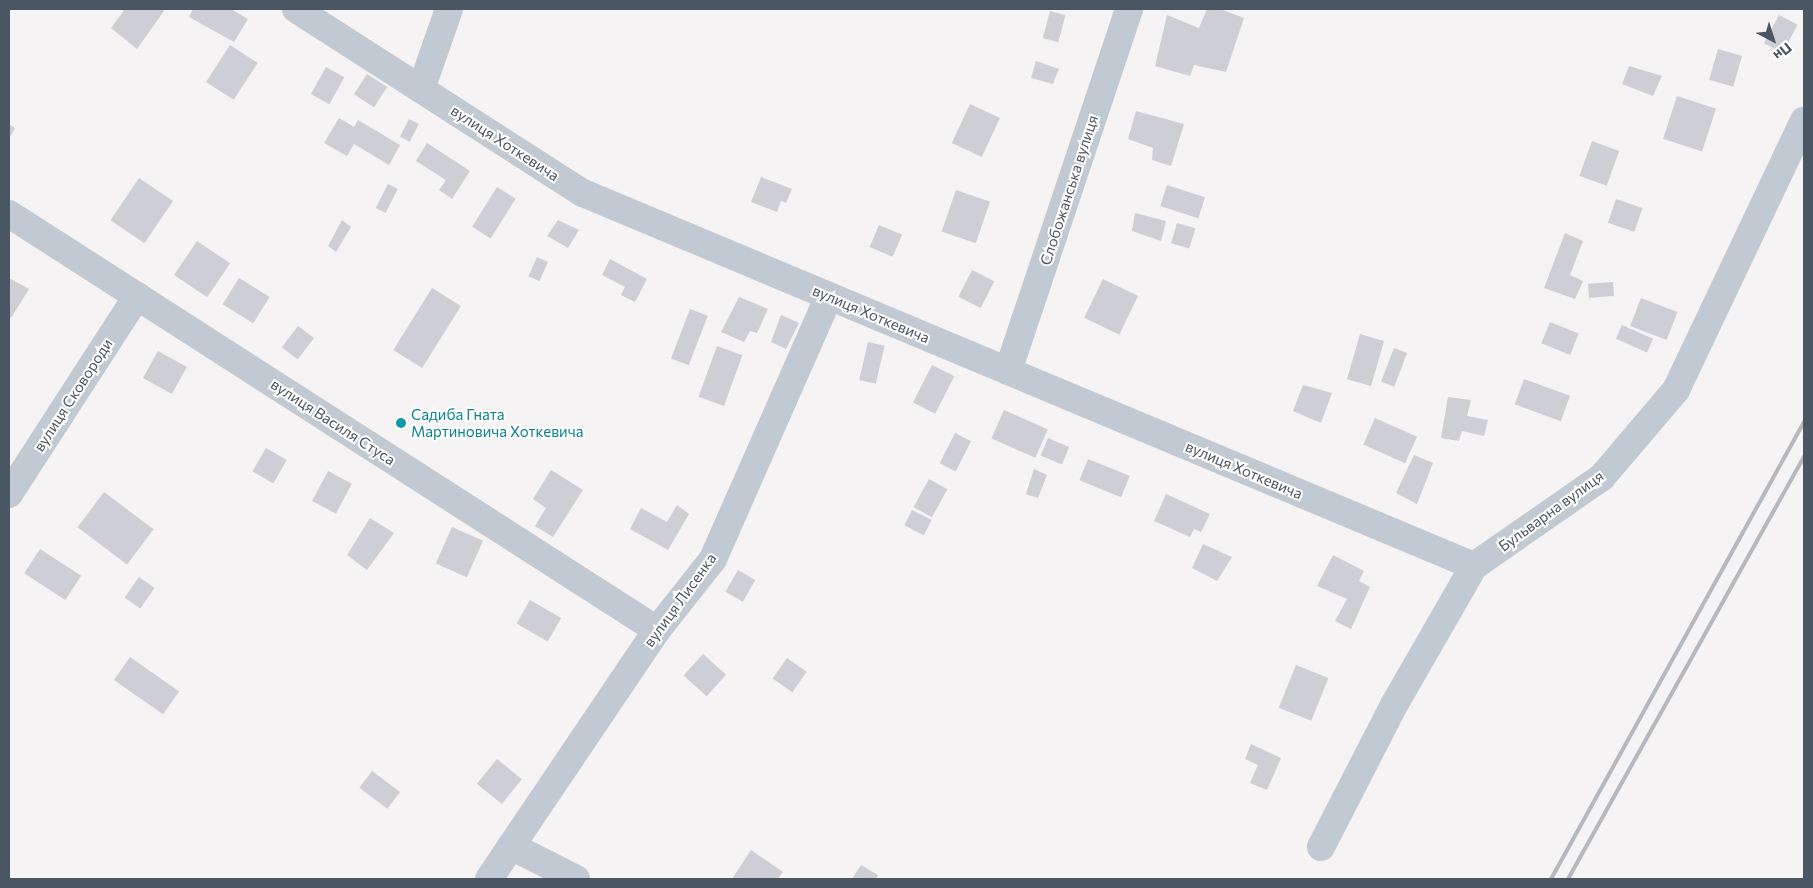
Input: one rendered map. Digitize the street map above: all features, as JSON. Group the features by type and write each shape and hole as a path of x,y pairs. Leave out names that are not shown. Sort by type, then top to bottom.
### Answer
{"street":[{"name":"вулиця Хоткевича","path":"296,9 583,193 1474,566"},
{"path":"421,89 449,9"},
{"name":"Слобожанська вулиця","path":"1008,371 1129,9"},
{"name":"Бульварна вулиця","path":"1322,847 1394,705 1474,566 1602,477 1676,390 1804,121"},
{"name":"вулиця Василя Стуса","path":"9,214 657,630"},
{"name":"вулиця Сковороди","path":"9,494 137,296"},
{"name":"вулиця Лисенка","path":"489,879 657,630 713,560 829,296"},
{"path":"511,846 576,879"}],"building":[{"path":"125,9 161,9 164,11 137,49 111,28"},
{"path":"193,9 231,9 248,19 234,42 189,17"},
{"path":"1207,9 1220,9 1244,18 1226,72 1194,65 1190,76 1155,66 1167,15 1199,28"},
{"path":"1050,11 1065,15 1058,42 1043,38"},
{"path":"1779,15 1798,25 1783,53 1764,43"},
{"path":"230,45 258,63 234,100 206,82"},
{"path":"1718,49 1742,56 1733,87 1709,80"},
{"path":"1036,61 1059,69 1053,84 1031,78"},
{"path":"1629,66 1662,76 1653,96 1622,84"},
{"path":"326,67 344,77 329,104 311,94"},
{"path":"367,74 387,87 374,107 354,94"},
{"path":"1677,96 1716,109 1702,151 1663,139"},
{"path":"970,104 1000,118 982,157 952,143"},
{"path":"1136,111 1184,124 1171,166 1152,160 1153,148 1128,139"},
{"path":"339,118 354,127 358,120 400,145 389,165 354,144 347,156 324,143"},
{"path":"409,119 419,124 410,142 400,137"},
{"path":"9,124 15,128 9,139"},
{"path":"1592,141 1619,151 1607,186 1579,176"},
{"path":"427,143 470,171 452,199 439,190 446,180 416,161"},
{"path":"761,177 792,189 786,203 781,201 777,212 751,202"},
{"path":"139,178 173,201 144,243 110,220"},
{"path":"388,184 398,189 386,213 376,208"},
{"path":"1167,185 1205,197 1198,218 1160,206"},
{"path":"497,187 516,199 491,239 472,227"},
{"path":"956,190 990,202 976,243 942,232"},
{"path":"1616,199 1642,208 1634,232 1608,223"},
{"path":"1135,213 1166,221 1161,241 1132,231"},
{"path":"342,220 351,227 336,252 328,246"},
{"path":"558,220 579,230 568,248 547,236"},
{"path":"1177,223 1195,228 1189,248 1171,243"},
{"path":"879,225 902,235 893,257 870,247"},
{"path":"1565,233 1583,241 1570,275 1583,281 1575,299 1544,288"},
{"path":"197,241 230,263 207,297 174,275"},
{"path":"537,257 548,262 539,281 528,276"},
{"path":"610,259 647,279 635,302 621,295 625,287 602,275"},
{"path":"972,270 994,281 981,308 958,297"},
{"path":"9,278 29,289 11,318 9,316"},
{"path":"239,278 270,297 253,323 223,304"},
{"path":"1103,279 1138,296 1119,335 1084,318"},
{"path":"1613,282 1614,296 1589,298 1588,284"},
{"path":"432,288 461,306 422,368 393,350"},
{"path":"739,297 768,309 757,333 750,331 744,342 721,332"},
{"path":"1641,298 1677,312 1667,340 1630,326"},
{"path":"690,309 708,316 689,365 671,358"},
{"path":"781,315 799,323 786,349 771,342"},
{"path":"1550,322 1579,334 1570,355 1541,343"},
{"path":"1622,325 1653,339 1647,353 1616,339"},
{"path":"298,326 314,338 298,360 282,348"},
{"path":"1360,334 1384,341 1371,386 1347,379"},
{"path":"868,342 885,346 876,384 859,380"},
{"path":"717,346 742,355 724,406 699,397"},
{"path":"1394,348 1407,353 1394,387 1381,382"},
{"path":"158,351 187,367 172,394 143,378"},
{"path":"932,365 954,376 935,414 913,402"},
{"path":"1524,379 1570,396 1561,421 1515,404"},
{"path":"1303,385 1332,393 1321,423 1293,411"},
{"path":"1448,397 1471,400 1467,416 1488,420 1484,436 1462,431 1459,441 1441,438"},
{"path":"1004,410 1048,430 1035,458 991,438"},
{"path":"1375,418 1417,437 1405,463 1363,444"},
{"path":"955,433 971,441 956,471 940,463"},
{"path":"1048,438 1069,447 1062,464 1041,455"},
{"path":"266,448 287,460 273,483 252,471"},
{"path":"1414,455 1433,463 1417,504 1396,493"},
{"path":"1088,459 1130,476 1121,497 1079,480"},
{"path":"1034,469 1047,475 1038,498 1026,494"},
{"path":"551,470 583,490 553,537 535,526 546,508 533,499"},
{"path":"328,471 352,484 336,514 312,501"},
{"path":"929,479 947,489 932,517 913,507"},
{"path":"104,492 154,529 127,564 78,527"},
{"path":"1166,494 1210,514 1201,532 1194,529 1190,537 1154,521"},
{"path":"677,505 689,514 668,550 630,529 641,508 667,522"},
{"path":"912,510 932,520 924,535 904,525"},
{"path":"370,518 394,533 367,570 347,555"},
{"path":"452,527 483,541 467,577 436,564"},
{"path":"1203,544 1232,557 1217,581 1192,568"},
{"path":"40,549 81,576 65,600 24,573"},
{"path":"1333,555 1364,571 1359,581 1370,587 1351,629 1335,621 1347,599 1317,586"},
{"path":"738,570 755,580 743,602 726,592"},
{"path":"139,577 155,588 140,608 125,597"},
{"path":"530,600 561,618 548,641 516,623"},
{"path":"703,654 726,675 707,696 684,676"},
{"path":"130,657 179,691 163,714 114,680"},
{"path":"787,658 807,672 792,692 773,678"},
{"path":"1296,665 1328,678 1311,721 1279,708"},
{"path":"1251,744 1281,758 1267,790 1250,783 1258,765 1245,759"},
{"path":"497,759 522,779 502,804 477,784"},
{"path":"372,771 400,792 387,809 359,788"},
{"path":"751,850 783,872 778,879 732,879"},
{"path":"861,865 878,875 876,879 852,879"}],"railway":[{"path":"1551,879 1804,422"},
{"path":"1568,879 1804,456"}],"place":[{"name":"Садиба Гната Мартиновича Хоткевича","path":"401,423"}]}
